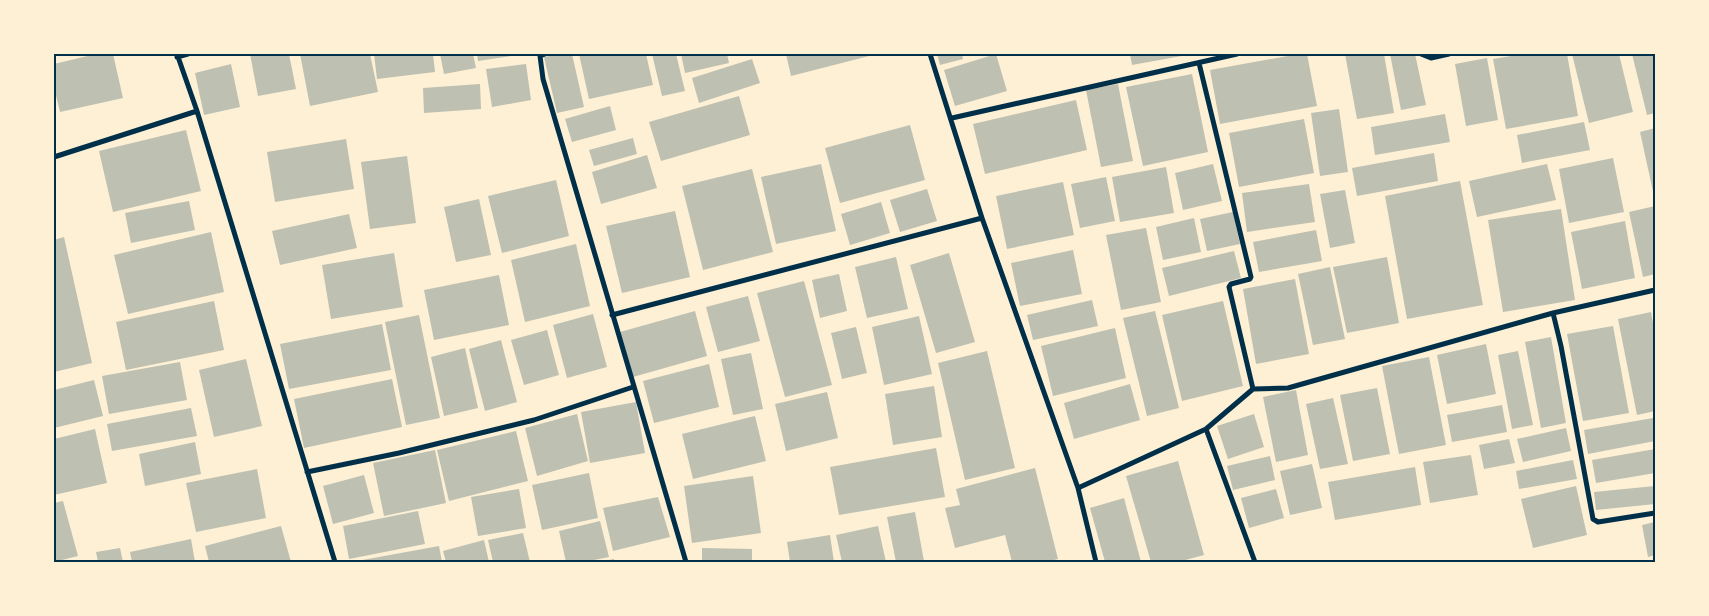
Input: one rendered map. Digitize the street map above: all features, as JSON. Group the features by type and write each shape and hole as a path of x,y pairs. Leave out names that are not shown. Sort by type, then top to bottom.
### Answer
{"street":[{"path":"188,54 177,55 197,111 335,562"},
{"path":"545,54 540,56 543,79 686,562"},
{"path":"930,54 952,118 982,218 1078,488 1096,562"},
{"path":"952,118 1237,54"},
{"path":"1421,54 1431,58 1449,54"},
{"path":"1199,63 1251,276 1250,279 1231,284 1229,287 1253,389"},
{"path":"54,157 197,111"},
{"path":"612,315 982,218"},
{"path":"1078,488 1206,429 1253,389 1288,388 1553,313 1655,290"},
{"path":"1553,313 1561,346 1593,519 1598,522 1655,514"},
{"path":"307,472 408,451 534,420 633,386"},
{"path":"1206,429 1255,562"}],"building":[{"path":"96,54 113,54 123,98 60,112 54,87 54,64"},
{"path":"250,54 289,54 296,89 258,96"},
{"path":"300,54 370,54 378,92 310,106"},
{"path":"374,54 433,54 435,72 377,79"},
{"path":"440,54 473,54 476,68 444,74"},
{"path":"477,54 510,54 511,56 478,61"},
{"path":"572,54 584,107 557,113 544,57"},
{"path":"579,54 646,54 653,85 589,99"},
{"path":"652,54 676,54 685,91 662,96"},
{"path":"681,54 727,54 729,63 685,73"},
{"path":"786,54 872,54 873,55 791,76"},
{"path":"937,54 962,54 963,59 940,65"},
{"path":"996,54 1007,91 955,106 944,70"},
{"path":"1130,54 1187,54 1187,55 1132,65"},
{"path":"1307,54 1317,106 1220,124 1210,70"},
{"path":"1345,54 1384,54 1394,113 1357,119"},
{"path":"1390,54 1415,54 1426,105 1401,110"},
{"path":"1523,54 1567,54 1578,116 1506,129 1493,59"},
{"path":"1572,54 1619,54 1633,112 1589,123"},
{"path":"1632,54 1655,54 1655,113 1647,115"},
{"path":"1487,58 1498,120 1466,126 1455,64"},
{"path":"752,59 760,83 699,103 692,78"},
{"path":"231,64 240,107 204,115 195,73"},
{"path":"526,64 531,100 492,107 486,69"},
{"path":"1192,74 1208,152 1143,166 1126,87"},
{"path":"480,84 481,109 424,113 423,88"},
{"path":"1118,84 1133,161 1101,167 1086,90"},
{"path":"739,96 750,135 661,161 649,122"},
{"path":"1076,100 1087,150 985,174 973,124"},
{"path":"610,106 616,130 572,142 565,119"},
{"path":"1339,109 1348,172 1320,176 1311,113"},
{"path":"1445,114 1450,142 1375,155 1371,127"},
{"path":"1304,119 1314,173 1239,187 1229,133"},
{"path":"1584,122 1590,150 1522,163 1517,135"},
{"path":"910,125 925,180 840,203 825,148"},
{"path":"1655,128 1655,196 1654,196 1640,132"},
{"path":"186,130 201,191 113,212 99,151"},
{"path":"633,138 637,154 594,166 589,150"},
{"path":"346,139 354,189 275,202 267,152"},
{"path":"1434,153 1438,181 1357,196 1352,168"},
{"path":"647,155 657,188 601,204 592,172"},
{"path":"407,156 416,223 370,229 361,162"},
{"path":"1613,158 1624,212 1569,223 1559,169"},
{"path":"821,164 836,231 776,244 761,177"},
{"path":"1213,164 1222,201 1183,210 1175,173"},
{"path":"1547,164 1556,200 1477,217 1469,181"},
{"path":"1166,167 1174,213 1120,222 1112,177"},
{"path":"752,169 773,252 703,270 682,186"},
{"path":"1106,177 1115,221 1080,228 1071,184"},
{"path":"556,180 569,236 502,253 488,196"},
{"path":"1460,181 1483,305 1407,319 1385,196"},
{"path":"1063,182 1074,235 1007,249 996,196"},
{"path":"1309,184 1315,222 1247,232 1242,193"},
{"path":"927,189 937,221 900,232 890,200"},
{"path":"1345,190 1355,243 1330,248 1320,194"},
{"path":"479,199 491,255 456,262 444,207"},
{"path":"189,201 195,230 131,243 125,213"},
{"path":"881,202 890,233 850,245 841,214"},
{"path":"1655,206 1655,274 1643,277 1629,212"},
{"path":"1561,209 1575,300 1503,312 1488,220"},
{"path":"675,211 690,277 622,293 606,226"},
{"path":"1233,212 1240,244 1207,251 1200,219"},
{"path":"349,214 357,248 280,265 272,231"},
{"path":"1194,218 1201,252 1163,260 1156,227"},
{"path":"1625,221 1635,278 1582,289 1571,232"},
{"path":"1146,228 1161,302 1121,310 1106,235"},
{"path":"1316,230 1322,261 1259,272 1253,242"},
{"path":"211,232 224,292 128,314 114,255"},
{"path":"64,237 92,363 54,372 54,240"},
{"path":"576,244 590,306 525,322 511,260"},
{"path":"1073,250 1082,294 1020,306 1011,263"},
{"path":"1234,251 1241,278 1169,296 1162,268"},
{"path":"394,253 403,307 331,319 322,265"},
{"path":"949,253 975,342 936,353 910,265"},
{"path":"896,257 908,309 867,318 855,267"},
{"path":"1387,257 1399,323 1347,333 1333,267"},
{"path":"1330,267 1345,339 1313,345 1298,274"},
{"path":"839,274 847,311 820,318 812,280"},
{"path":"499,275 509,325 434,340 424,290"},
{"path":"1295,279 1309,354 1256,364 1243,289"},
{"path":"804,281 832,385 785,397 757,293"},
{"path":"748,296 760,341 718,352 706,307"},
{"path":"1092,300 1098,326 1033,340 1027,315"},
{"path":"214,301 224,350 126,370 116,322"},
{"path":"1223,301 1243,386 1182,401 1162,315"},
{"path":"695,311 707,356 633,377 620,332"},
{"path":"1155,311 1179,408 1147,416 1123,318"},
{"path":"1651,312 1655,334 1655,411 1637,415 1618,319"},
{"path":"593,314 607,367 567,378 553,325"},
{"path":"419,315 440,418 406,425 385,322"},
{"path":"919,316 932,374 884,385 872,327"},
{"path":"382,324 391,370 289,389 280,344"},
{"path":"1613,326 1629,413 1583,421 1567,334"},
{"path":"856,327 867,373 842,379 831,333"},
{"path":"1115,328 1126,378 1053,396 1041,346"},
{"path":"547,330 559,375 524,385 511,340"},
{"path":"1551,337 1566,423 1541,428 1525,342"},
{"path":"501,340 517,402 485,411 469,349"},
{"path":"1486,344 1496,394 1447,404 1437,355"},
{"path":"465,348 478,408 444,416 431,357"},
{"path":"987,351 1015,468 965,480 938,363"},
{"path":"1518,351 1533,425 1512,429 1498,355"},
{"path":"751,353 763,409 733,415 721,359"},
{"path":"1429,357 1446,445 1399,454 1382,366"},
{"path":"246,359 262,426 214,437 199,370"},
{"path":"180,362 187,400 109,414 102,376"},
{"path":"709,364 719,407 654,423 643,381"},
{"path":"392,379 402,427 304,448 294,399"},
{"path":"94,380 103,416 54,428 54,390"},
{"path":"1130,384 1140,420 1074,439 1064,403"},
{"path":"934,386 942,437 893,445 885,394"},
{"path":"1377,388 1390,454 1353,461 1340,395"},
{"path":"1296,390 1308,455 1276,462 1263,397"},
{"path":"827,392 838,438 786,451 775,404"},
{"path":"1333,398 1348,464 1320,469 1306,404"},
{"path":"636,402 645,453 590,463 581,412"},
{"path":"1502,405 1507,432 1452,442 1447,415"},
{"path":"191,408 197,436 112,451 107,424"},
{"path":"577,414 588,461 537,476 525,428"},
{"path":"1254,414 1264,447 1228,459 1217,426"},
{"path":"755,416 766,461 693,479 682,434"},
{"path":"1653,418 1655,441 1588,454 1584,430"},
{"path":"1566,428 1571,451 1523,462 1517,439"},
{"path":"95,429 107,483 54,495 54,439"},
{"path":"516,431 528,481 449,501 437,450"},
{"path":"1509,439 1515,463 1484,469 1479,445"},
{"path":"195,442 201,474 145,486 139,454"},
{"path":"936,448 945,497 839,515 830,467"},
{"path":"1655,449 1655,473 1596,483 1592,460"},
{"path":"435,450 446,503 384,516 373,463"},
{"path":"1471,455 1478,495 1430,503 1423,462"},
{"path":"1270,456 1275,480 1233,490 1227,466"},
{"path":"1573,460 1577,479 1519,489 1516,471"},
{"path":"1178,461 1204,555 1178,562 1151,562 1126,476"},
{"path":"1312,464 1322,508 1290,515 1280,471"},
{"path":"1415,467 1421,505 1335,520 1328,482"},
{"path":"1035,468 1058,559 1047,562 1012,562 1005,535 955,548 945,508 960,505 956,489"},
{"path":"257,469 266,518 196,532 186,483"},
{"path":"589,473 598,518 542,530 532,485"},
{"path":"364,475 374,513 333,524 323,486"},
{"path":"753,476 761,533 692,543 684,486"},
{"path":"1576,486 1587,535 1533,548 1521,499"},
{"path":"1655,486 1655,504 1596,510 1594,492"},
{"path":"519,489 526,528 478,536 471,497"},
{"path":"1276,489 1284,518 1249,528 1241,498"},
{"path":"658,497 670,537 613,551 603,508"},
{"path":"1124,498 1141,562 1105,562 1090,508"},
{"path":"63,501 78,556 54,562 54,503"},
{"path":"418,511 425,544 349,559 343,526"},
{"path":"915,512 924,561 896,562 887,517"},
{"path":"600,521 609,557 584,562 566,562 559,531"},
{"path":"1655,522 1655,555 1648,557 1642,525"},
{"path":"281,526 291,562 209,562 205,546"},
{"path":"878,526 886,562 842,562 836,535"},
{"path":"523,533 530,562 493,562 488,540"},
{"path":"830,535 834,562 790,562 787,542"},
{"path":"191,539 195,562 132,562 130,552"},
{"path":"484,540 489,562 446,562 443,551"},
{"path":"439,546 442,562 357,562 357,561"},
{"path":"120,548 123,562 98,562 96,552"},
{"path":"702,548 752,549 752,562 702,562"},
{"path":"614,559 615,562 603,562 603,561"}]}
